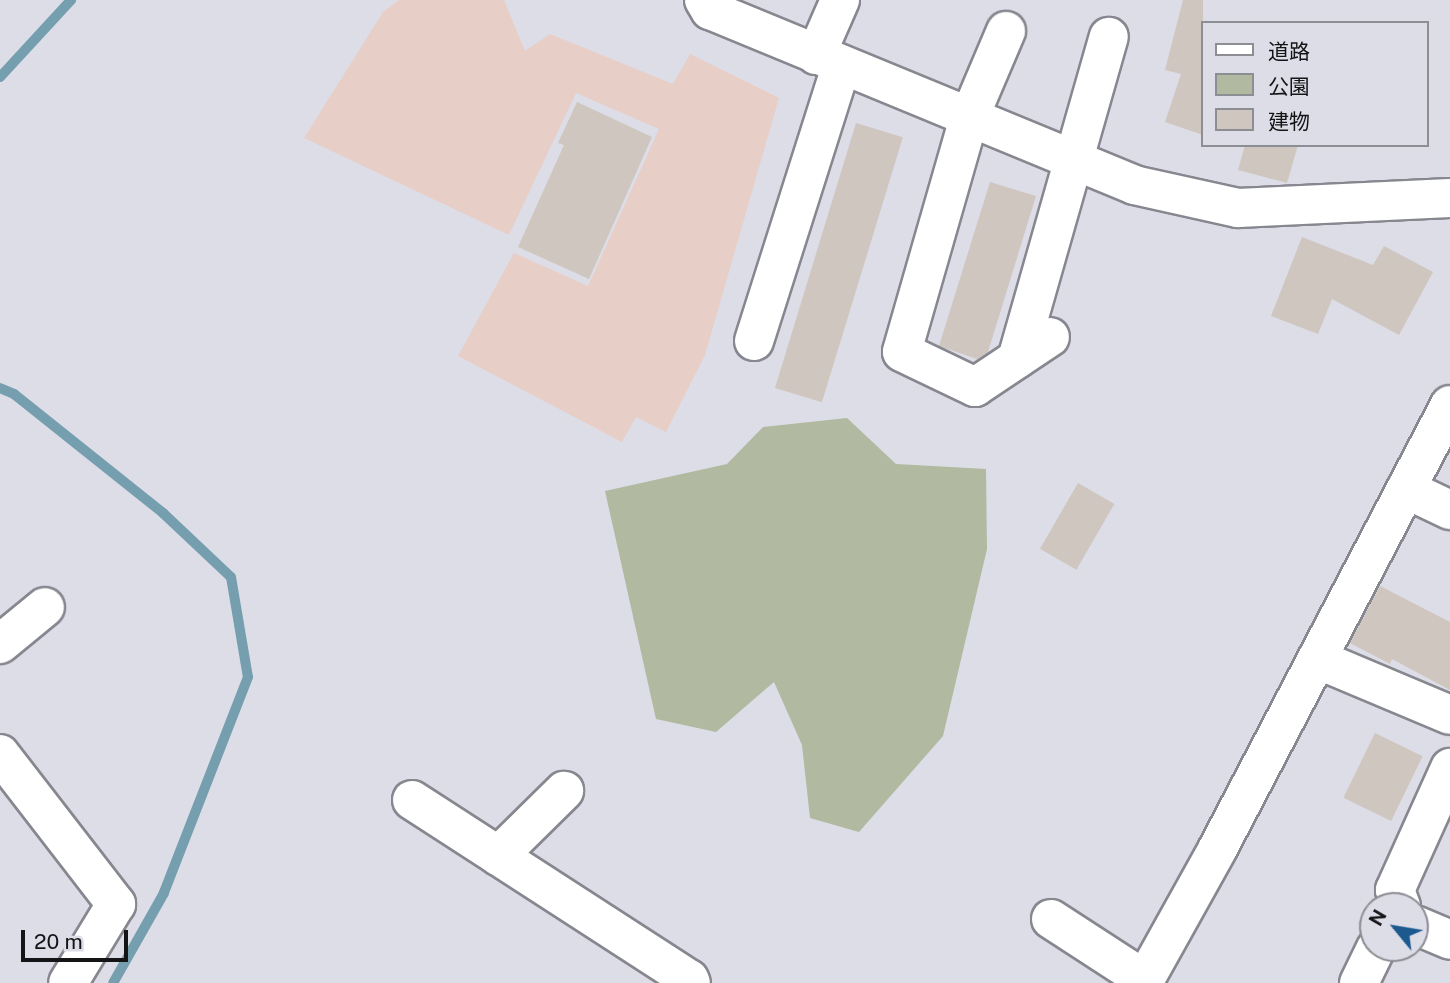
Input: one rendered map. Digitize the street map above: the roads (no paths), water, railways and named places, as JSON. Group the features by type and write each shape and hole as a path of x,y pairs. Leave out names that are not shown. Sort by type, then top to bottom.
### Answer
{"street":[{"path":"704,0 710,10 1134,185 1238,208 1450,198"},
{"path":"754,341 829,60 840,0"},
{"path":"1006,31 969,118 902,352 975,387 1049,337"},
{"path":"1017,359 1076,161 1109,37"},
{"path":"1051,919 1144,981 1450,405"},
{"path":"1406,489 1450,510"},
{"path":"0,643 45,607"},
{"path":"1317,659 1450,715"},
{"path":"0,754 116,904 68,983"},
{"path":"1396,892 1450,768"},
{"path":"498,856 564,791"},
{"path":"412,800 689,979 691,983"},
{"path":"1429,926 1450,940"},
{"path":"1359,983 1369,962"}],"waterway":[{"path":"0,77 71,0"},
{"path":"0,388 14,394 163,513 231,577 248,677 164,893 113,983"}]}
